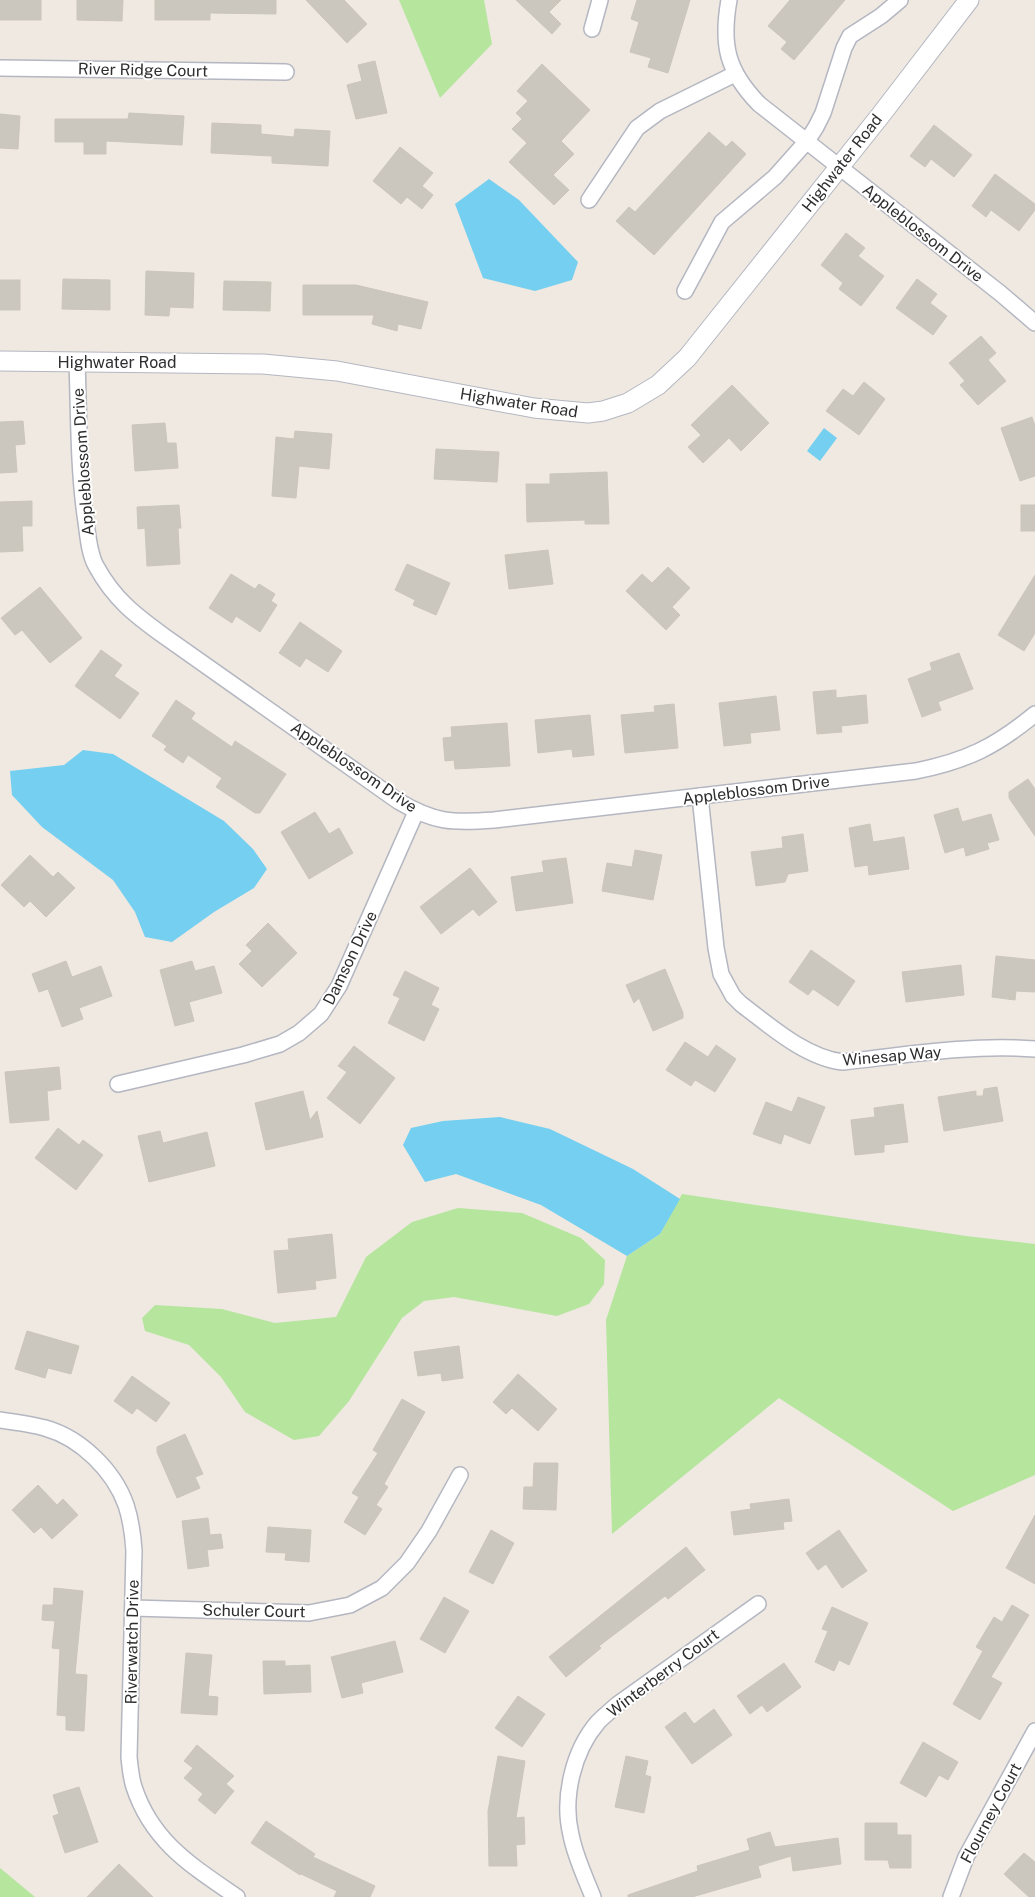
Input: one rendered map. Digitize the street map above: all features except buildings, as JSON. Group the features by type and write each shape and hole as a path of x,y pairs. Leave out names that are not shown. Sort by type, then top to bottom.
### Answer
{"street":[{"path":"592,30 600,0"},
{"name":"Appleblossom Drive","path":"730,0 727,14 727,53 735,74 745,90 758,104 1035,322"},
{"path":"685,291 722,222 774,177 807,141 823,113 844,48 850,36 881,16 900,0"},
{"name":"Highwater Road","path":"0,361 264,364 337,371 534,408 588,413 603,411 628,403 658,385 687,358 724,314 969,0"},
{"name":"River Ridge Court","path":"0,68 286,72"},
{"path":"589,200 637,128 660,111 735,74"},
{"name":"Appleblossom Drive","path":"78,362 80,455 88,544 95,564 109,588 128,610 164,636 398,801 416,812 436,820 467,822 908,772 940,766 965,758 991,746 1035,714"},
{"name":"Winesap Way","path":"700,796 716,948 722,974 733,996 755,1014 806,1050 838,1061 967,1049 1035,1049"},
{"name":"Damson Drive","path":"118,1084 280,1044 299,1033 321,1014 339,986 416,812"},
{"name":"Riverwatch Drive","path":"0,1420 28,1424 55,1432 79,1445 107,1471 126,1504 133,1531 134,1551 128,1757 134,1786 145,1813 161,1837 182,1858 237,1897"},
{"name":"Schuler Court","path":"133,1608 309,1613 350,1605 382,1588 407,1563 428,1532 460,1475"},
{"name":"Winterberry Court","path":"593,1897 570,1835 568,1813 568,1798 573,1771 581,1749 597,1723 618,1704 758,1604"},
{"name":"Flourney Court","path":"951,1897 966,1857 1035,1731"}],"green space":[{"path":"399,0 484,0 492,44 440,98"},
{"path":"682,1194 966,1236 1035,1244 1035,1475 953,1511 779,1398 612,1534 606,1320 627,1256 660,1234"},
{"path":"458,1208 522,1213 581,1238 605,1260 604,1284 589,1304 557,1316 454,1297 424,1301 402,1318 349,1401 319,1436 294,1440 245,1412 221,1377 189,1345 145,1331 142,1318 155,1305 222,1309 275,1323 336,1317 366,1257 412,1222"},
{"path":"0,1868 35,1897 0,1897"}],"water":[{"path":"489,179 519,200 578,262 572,280 535,291 483,278 455,204"},
{"path":"824,428 837,438 820,461 807,451"},
{"path":"83,750 113,754 224,821 253,849 267,869 254,888 214,912 172,942 145,937 135,912 113,880 42,827 12,795 10,771 64,765"},
{"path":"500,1117 550,1129 633,1169 680,1199 660,1234 627,1256 541,1205 456,1174 425,1182 403,1145 411,1128 443,1121"}]}
